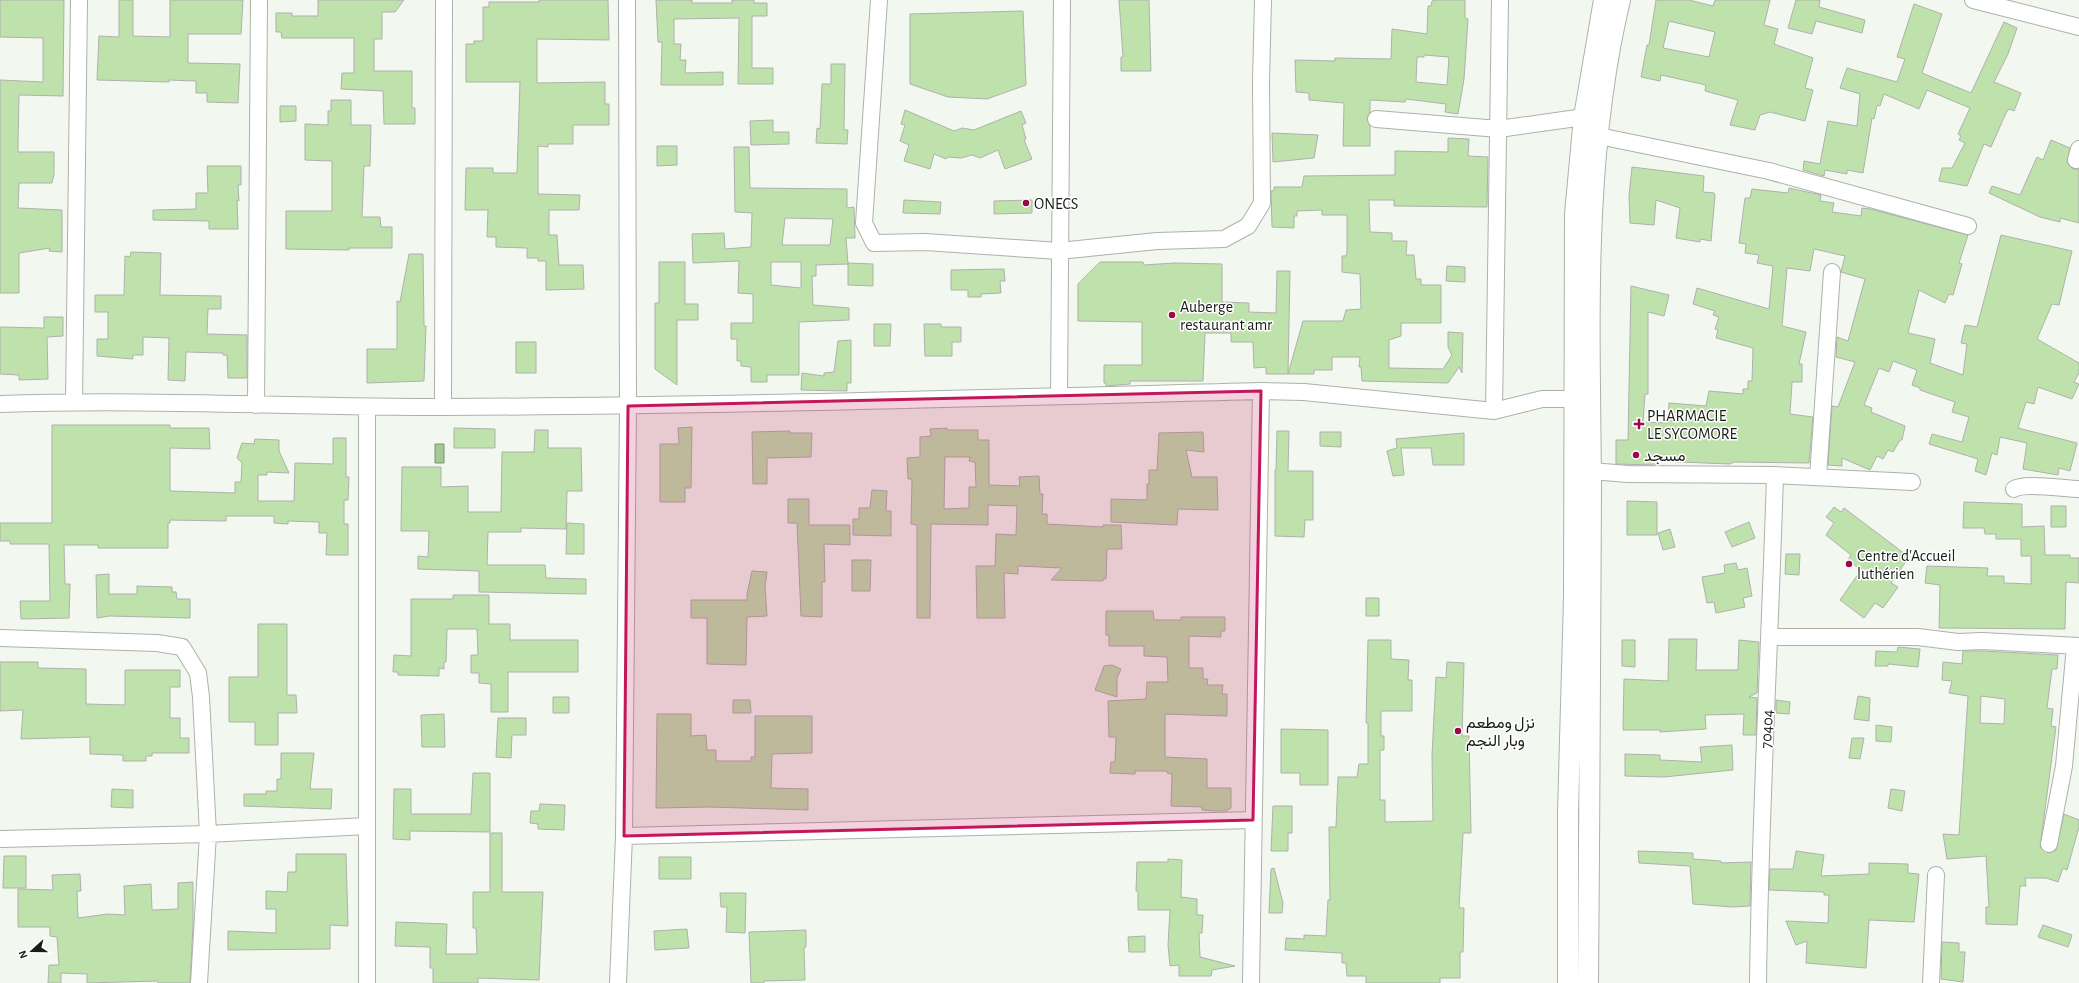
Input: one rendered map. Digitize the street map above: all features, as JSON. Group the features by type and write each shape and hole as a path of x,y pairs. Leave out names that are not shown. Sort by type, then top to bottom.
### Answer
{"main road":[{"path":"1588,983 1591,471 1582,399 1575,214 1584,117 1604,0"},
{"path":"1568,983 1568,812 1574,598 1582,399 1592,215 1599,136 1606,70 1620,0"}],"street":[{"path":"74,402 79,0"},
{"path":"256,405 259,0"},
{"path":"443,407 444,0"},
{"path":"618,983 624,836 628,406 627,0"},
{"path":"879,0 864,223 874,243 925,242 1059,251 1156,241 1224,239 1248,226 1262,203 1261,82 1263,0"},
{"path":"1059,396 1062,0"},
{"path":"1494,411 1500,0"},
{"path":"1973,0 2079,27"},
{"path":"1376,119 1499,129 1584,117"},
{"path":"1599,136 1769,171 1968,226"},
{"path":"1818,477 1832,272"},
{"path":"0,404 74,402 367,407 628,406 1261,391 1304,392 1494,411 1542,399 1582,399"},
{"path":"1251,983 1261,391"},
{"path":"367,407 367,983"},
{"path":"1591,471 1628,474 1775,475 1912,482"},
{"name":"70404","path":"1758,983 1759,872 1770,637 1775,475"},
{"path":"2014,489 2017,487 2079,489"},
{"path":"1770,637 1918,637 1958,642 1982,641 2077,646 2064,766 2049,844"},
{"path":"0,638 157,643 182,647 198,673 201,697 208,834 199,983"},
{"path":"624,836 1253,820"},
{"path":"0,839 208,834 367,826"},
{"path":"1931,983 1936,875"}],"highlighted area":[{"path":"1261,391 1253,820 624,836 628,406"}],"shaded area":[{"path":"435,444 444,444 444,463 435,463"}],"building":[{"path":"0,0 64,0 63,96 19,95 18,144 18,152 54,152 54,174 52,183 19,183 18,208 62,210 62,252 49,251 50,248 19,253 19,293 0,293 0,80 43,82 43,38 0,37"},
{"path":"119,0 133,0 133,36 170,37 170,0 243,0 241,34 188,34 188,63 240,64 238,103 207,102 207,93 196,93 196,81 169,80 169,82 97,80 99,36 119,37"},
{"path":"318,0 404,0 395,12 382,12 382,39 374,39 374,71 412,71 412,108 415,108 415,124 384,124 383,91 341,89 342,73 354,73 354,38 282,38 281,32 276,32 276,13 292,13 292,16 318,16"},
{"path":"539,0 608,0 609,40 537,39 537,83 605,82 605,104 609,104 609,125 573,125 573,144 548,144 548,147 538,146 538,194 580,195 579,210 549,210 549,235 557,235 559,265 583,265 584,289 546,290 546,261 538,261 538,258 527,258 527,248 496,247 496,237 487,237 488,210 465,210 466,168 493,168 493,173 517,173 520,82 466,82 466,44 474,44 474,41 483,41 483,7 489,7 489,2 539,2"},
{"path":"656,0 692,0 692,3 732,3 732,0 754,0 754,3 767,3 767,16 752,16 752,68 773,68 773,84 738,84 739,18 674,19 674,44 681,44 680,60 686,60 685,73 723,72 723,85 661,85 662,42 658,42"},
{"path":"1119,0 1149,0 1151,71 1121,71 1121,57 1123,57"},
{"path":"1465,0 1465,18 1468,19 1464,79 1458,114 1445,112 1446,104 1406,99 1405,102 1370,100 1370,112 1367,119 1370,126 1370,146 1343,146 1344,103 1309,100 1309,93 1296,92 1295,60 1335,61 1335,58 1391,59 1392,29 1427,34 1428,6 1431,6 1432,1","holes":["1424,55 1449,57 1447,85 1416,82 1417,57 1424,57"]},
{"path":"1656,0 1689,0 1713,6 1715,0 1770,0 1764,25 1778,29 1774,44 1813,58 1805,88 1813,90 1805,121 1770,112 1760,115 1755,130 1730,125 1738,100 1705,91 1706,85 1661,75 1660,81 1641,77 1647,45 1649,45","holes":["1669,21 1715,32 1709,57 1663,48"]},
{"path":"1796,0 1820,0 1819,7 1865,20 1862,33 1816,21 1812,34 1788,28"},
{"path":"1914,4 1942,14 1922,73 1971,93 2004,22 2017,28 2008,54 1994,82 2021,93 2014,111 2009,109 2006,113 1991,147 1984,144 1967,186 1939,181 1942,168 1952,168 1965,143 1959,140 1961,136 1958,134 1970,108 1927,90 1919,109 1884,94 1880,106 1877,105 1874,119 1872,118 1863,173 1847,170 1847,174 1825,170 1824,176 1803,170 1804,161 1820,164 1828,121 1857,126 1860,94 1840,88 1847,68 1897,82 1905,59 1897,57"},
{"path":"1023,11 1026,85 987,99 948,97 910,84 910,14"},
{"path":"831,64 845,64 844,130 848,130 847,144 816,143 817,128 820,129 822,84 831,84"},
{"path":"331,100 351,100 351,125 371,125 370,166 364,166 362,217 380,217 381,227 392,227 392,248 349,248 349,250 286,249 286,211 332,211 332,161 305,160 305,124 328,125 328,111 331,111"},
{"path":"280,106 296,106 296,121 280,122"},
{"path":"905,110 954,131 962,128 974,130 1021,111 1026,123 1022,125 1026,139 1024,140 1032,159 1005,169 998,150 980,158 972,155 961,158 948,157 946,159 934,154 930,169 904,161 909,145 900,141 905,125 901,124"},
{"path":"773,120 773,132 789,132 789,144 751,145 750,121"},
{"path":"1272,133 1318,135 1314,158 1273,162"},
{"path":"1448,138 1469,139 1468,156 1488,157 1487,207 1394,206 1394,200 1369,200 1370,232 1392,233 1392,241 1407,241 1406,255 1414,255 1416,279 1421,279 1421,285 1441,285 1441,323 1401,323 1401,336 1389,340 1389,368 1443,369 1452,355 1448,347 1448,332 1463,333 1462,373 1459,367 1448,383 1362,381 1361,367 1359,367 1360,357 1332,357 1332,370 1314,370 1314,374 1288,374 1303,321 1343,321 1346,310 1361,309 1360,274 1342,272 1342,256 1346,256 1347,251 1347,215 1322,215 1322,210 1297,211 1297,216 1294,216 1294,228 1272,227 1271,191 1274,191 1274,187 1302,187 1304,176 1395,175 1395,151 1448,152"},
{"path":"2051,140 2070,148 2067,163 2073,169 2079,169 2079,223 2060,218 2060,222 2040,217 1989,193 1992,186 2020,195 2037,157 2043,160"},
{"path":"657,146 677,146 677,165 657,166"},
{"path":"734,147 749,147 750,188 847,189 847,208 854,207 855,238 846,238 848,264 816,265 816,276 812,276 813,305 849,308 849,320 799,322 799,375 767,375 767,382 751,382 751,367 741,366 741,361 737,361 737,339 731,339 731,323 753,323 753,294 738,293 739,261 693,263 692,234 724,233 725,249 751,247 752,213 735,212","holes":["785,218 833,219 830,245 782,245","771,262 801,262 801,288 771,285"]},
{"path":"207,166 241,166 241,185 238,185 239,201 237,200 238,229 209,229 209,221 153,220 153,210 196,209 196,193 208,193"},
{"path":"1632,167 1704,176 1703,192 1714,193 1715,195 1711,241 1700,239 1700,242 1676,238 1680,208 1656,200 1654,225 1630,223 1629,196"},
{"path":"1789,188 1821,195 1820,201 1834,203 1832,212 1861,216 1862,208 1870,209 1968,235 1959,263 1962,264 1953,295 1949,294 1945,303 1919,290 1908,333 1935,339 1930,363 1963,375 1967,344 1961,343 1965,325 1977,327 2001,235 2072,251 2059,305 2052,304 2037,339 2079,363 2079,373 2074,382 2079,384 2072,399 2038,387 2034,404 2026,402 2018,428 2077,443 2070,471 2059,468 2058,475 2023,469 2027,443 2000,437 1997,455 1992,453 1986,475 1975,471 1978,459 1929,444 1932,434 1962,442 1969,417 1952,412 1955,402 1920,390 1920,388 1912,385 1917,370 1893,361 1889,372 1879,368 1864,405 1872,408 1871,412 1905,426 1902,440 1900,440 1893,452 1888,450 1883,459 1877,456 1870,470 1842,458 1842,466 1828,465 1832,406 1838,407 1855,362 1836,357 1837,337 1848,341 1865,279 1841,272 1845,256 1814,249 1810,271 1787,268 1782,326 1806,332 1799,364 1802,364 1802,382 1792,382 1790,414 1813,417 1809,463 1734,462 1730,464 1656,461 1657,465 1616,464 1616,440 1628,440 1631,286 1669,295 1664,316 1648,312 1648,394 1645,394 1643,422 1668,423 1669,403 1706,406 1709,391 1743,394 1743,389 1748,389 1748,381 1752,381 1753,348 1716,338 1718,330 1715,329 1719,317 1713,315 1715,311 1693,304 1697,288 1769,309 1773,266 1757,263 1759,255 1745,253 1746,244 1739,243 1745,198 1750,198 1752,189 1788,193"},
{"path":"904,200 941,202 940,214 903,213"},
{"path":"1032,200 1032,213 994,214 994,201"},
{"path":"131,252 161,253 160,295 221,296 221,309 208,309 207,334 247,335 247,378 228,378 227,355 223,355 223,353 186,352 185,381 168,380 169,338 143,337 143,355 133,355 133,359 97,356 97,339 108,339 108,312 95,312 95,295 124,295 125,256 130,257"},
{"path":"409,254 423,254 424,326 426,326 424,381 367,383 367,349 397,349 397,301 400,302"},
{"path":"659,262 685,262 685,304 698,304 698,320 677,320 677,385 655,369 655,303 659,303"},
{"path":"1100,262 1143,262 1144,265 1174,263 1222,264 1222,302 1249,303 1249,312 1276,313 1277,271 1290,271 1288,374 1266,374 1266,367 1254,368 1253,342 1231,342 1231,333 1205,333 1203,381 1130,381 1130,384 1106,386 1106,383 1104,383 1104,365 1142,365 1142,322 1078,321 1078,284"},
{"path":"848,263 873,264 873,286 848,285"},
{"path":"1447,266 1465,267 1465,282 1446,281"},
{"path":"1004,269 1005,281 1000,281 1001,293 981,294 981,297 968,297 968,290 951,290 951,270"},
{"path":"44,317 63,317 63,336 47,337 48,379 19,380 19,375 0,374 0,327 44,328"},
{"path":"874,324 891,324 890,346 874,346"},
{"path":"924,324 941,324 941,327 961,327 961,342 952,342 952,356 925,356"},
{"path":"851,340 851,383 847,383 847,391 801,390 802,373 824,376 824,373 834,372 838,341"},
{"path":"516,342 536,342 536,373 516,373"},
{"path":"52,425 170,425 170,428 209,428 210,449 170,448 170,491 235,493 235,482 241,482 242,463 237,458 242,443 254,444 255,439 279,440 279,451 289,473 267,472 267,475 258,475 258,501 294,501 295,463 333,464 333,438 346,438 346,477 349,477 348,500 344,500 344,524 348,524 348,555 326,555 327,533 319,533 319,522 288,521 288,524 274,523 274,516 226,516 226,521 170,520 170,523 168,523 168,548 98,548 98,545 64,545 65,584 70,584 69,618 21,619 20,601 50,601 49,544 10,544 10,541 0,541 0,523 52,523"},
{"path":"692,427 691,488 685,488 685,502 660,502 660,444 679,444 678,428"},
{"path":"454,428 495,429 495,448 454,448"},
{"path":"947,428 947,430 978,430 978,440 989,440 989,485 1020,486 1019,477 1039,476 1040,494 1043,494 1042,514 1047,514 1047,524 1103,527 1103,525 1121,525 1122,549 1107,549 1106,579 1103,579 1103,581 1051,580 1062,568 1018,566 1018,574 1004,573 1005,618 977,618 976,566 995,566 996,534 1016,535 1017,506 988,505 988,525 931,524 930,618 917,618 917,525 911,524 912,479 908,479 907,458 920,457 920,437 931,436 930,429","holes":["945,457 970,457 969,461 975,462 976,487 969,487 969,508 944,509"]},
{"path":"535,430 548,430 548,448 581,448 582,491 567,491 566,529 521,528 521,532 488,532 487,565 545,565 546,578 586,579 586,594 479,592 479,571 418,569 418,556 428,557 429,531 401,531 402,467 441,467 441,487 468,486 468,512 501,512 502,452 534,452"},
{"path":"790,431 790,433 812,433 811,457 767,458 767,484 753,484 752,432"},
{"path":"1277,431 1289,431 1288,471 1313,471 1313,520 1305,520 1304,537 1275,536 1275,470"},
{"path":"1203,432 1204,452 1186,450 1192,477 1217,477 1218,510 1178,509 1177,525 1111,522 1111,499 1147,500 1149,470 1157,470 1159,433"},
{"path":"1320,432 1341,432 1341,447 1320,446"},
{"path":"1464,433 1464,465 1433,465 1431,448 1401,448 1404,475 1393,476 1387,451 1397,448 1396,439"},
{"path":"872,490 887,491 886,511 891,511 891,536 853,535 853,519 859,519 859,508 870,508"},
{"path":"788,499 809,499 809,525 850,525 850,545 824,544 825,582 822,582 822,617 801,616 797,523 788,523"},
{"path":"1627,501 1657,502 1657,535 1627,535"},
{"path":"1964,502 2022,504 2022,527 2044,526 2045,555 2070,555 2070,558 2079,558 2079,583 2066,582 2065,629 1939,628 1940,585 1925,583 1927,566 1988,568 1987,576 2004,576 2004,583 2031,584 2031,556 2021,556 2021,539 1996,539 1996,534 1985,534 1984,528 1963,528"},
{"path":"2051,506 2066,506 2066,527 2051,527"},
{"path":"1834,507 1841,512 1844,508 1909,557 1891,583 1898,587 1883,608 1875,603 1864,618 1840,600 1861,570 1848,560 1851,555 1826,535 1834,523 1826,517"},
{"path":"1749,522 1755,538 1732,547 1725,532"},
{"path":"567,523 584,524 584,554 566,554"},
{"path":"1670,529 1675,547 1663,550 1658,533"},
{"path":"1786,554 1800,554 1799,575 1785,574"},
{"path":"852,560 871,560 870,591 852,591"},
{"path":"1736,563 1738,570 1747,568 1752,596 1743,598 1745,607 1716,613 1714,602 1707,603 1702,577 1725,573 1724,565"},
{"path":"752,571 767,572 765,586 767,616 747,617 746,665 707,664 707,618 691,618 691,600 747,600"},
{"path":"109,574 109,594 137,594 137,586 172,587 172,592 176,592 177,599 190,599 190,618 110,616 97,618 96,575"},
{"path":"453,595 489,595 489,624 510,624 510,640 578,640 578,672 508,672 508,712 491,712 491,684 479,683 479,673 471,673 471,655 478,655 477,629 447,629 446,662 444,662 444,669 439,668 439,676 398,675 398,672 393,672 394,655 411,656 411,599 453,599"},
{"path":"1366,598 1379,598 1379,616 1366,616"},
{"path":"1106,611 1153,611 1154,620 1181,620 1181,617 1225,617 1225,631 1221,631 1221,637 1189,636 1189,668 1203,668 1203,679 1208,679 1207,685 1223,685 1222,694 1227,694 1227,716 1165,714 1165,757 1207,759 1207,788 1231,788 1231,808 1226,811 1215,811 1202,810 1202,807 1171,806 1172,774 1167,773 1167,771 1135,771 1135,774 1110,773 1111,762 1115,762 1116,737 1109,737 1108,701 1146,699 1147,682 1168,682 1167,657 1144,656 1144,646 1109,646 1109,635 1106,635"},
{"path":"258,624 287,624 287,695 296,695 297,713 278,713 278,745 255,745 255,722 229,722 229,677 258,677"},
{"path":"1669,639 1697,639 1696,670 1738,670 1739,640 1759,642 1757,693 1749,697 1757,698 1756,735 1743,735 1744,714 1705,715 1706,729 1660,732 1660,730 1623,730 1624,679 1668,681"},
{"path":"1368,640 1391,640 1391,659 1409,660 1408,680 1412,680 1412,711 1381,711 1381,736 1384,736 1384,750 1380,750 1380,800 1385,800 1385,822 1433,821 1432,756 1436,677 1446,678 1447,662 1464,663 1462,736 1469,736 1471,833 1463,833 1459,908 1464,908 1463,952 1460,952 1460,978 1440,978 1440,983 1366,983 1366,976 1347,976 1346,963 1342,963 1342,953 1285,950 1286,938 1304,939 1304,935 1326,936 1328,900 1330,900 1329,827 1336,827 1338,777 1357,777 1359,764 1368,764 1368,723 1366,723"},
{"path":"1622,640 1635,640 1635,667 1622,666"},
{"path":"1898,647 1920,649 1918,667 1888,664 1888,666 1875,666 1876,651 1897,652"},
{"path":"1963,651 2058,655 2057,669 2052,669 2047,708 2053,709 2051,726 2056,727 2040,847 2048,853 2056,850 2064,814 2079,820 2079,827 2067,870 2063,868 2058,882 2046,878 2025,878 2026,886 2020,886 2017,925 1986,924 1986,907 1989,907 1986,856 1947,859 1943,834 1959,835 1968,696 1949,693 1952,681 1942,680 1943,662 1962,664","holes":["1981,696 2005,699 2004,724 1980,723"]},
{"path":"0,662 38,662 38,668 86,669 86,704 125,705 125,670 180,670 180,687 170,687 170,718 180,718 180,738 189,738 189,753 152,753 152,756 146,756 146,761 123,761 123,755 90,754 90,737 21,739 23,710 0,711"},
{"path":"1112,665 1121,669 1117,678 1117,697 1095,690 1104,666"},
{"path":"1858,696 1870,698 1869,721 1854,719"},
{"path":"553,697 569,697 569,713 553,713"},
{"path":"733,700 750,700 751,713 733,713"},
{"path":"1776,700 1790,702 1789,714 1776,713"},
{"path":"444,714 445,747 422,747 421,715"},
{"path":"657,714 691,714 691,736 706,735 707,750 716,750 716,761 751,761 751,757 755,757 755,716 812,716 812,753 772,754 771,788 808,789 808,810 710,807 656,808"},
{"path":"498,718 526,718 526,735 512,735 511,758 496,757"},
{"path":"1876,725 1892,727 1891,742 1876,741"},
{"path":"1281,729 1328,730 1328,785 1300,785 1300,773 1281,773"},
{"path":"1852,738 1864,738 1860,759 1849,758"},
{"path":"1732,745 1733,770 1664,777 1625,776 1625,754 1660,755 1660,760 1702,762 1700,747"},
{"path":"281,753 314,753 310,789 332,789 331,809 244,806 244,794 266,794 266,791 277,791 277,779 281,779"},
{"path":"473,773 490,773 490,832 410,831 410,840 393,839 394,789 411,789 411,814 471,814"},
{"path":"112,789 133,790 133,808 111,807"},
{"path":"1891,789 1905,791 1902,811 1888,808"},
{"path":"540,804 565,805 564,830 538,829 538,824 530,823 531,811 539,811"},
{"path":"1273,806 1292,806 1292,833 1288,833 1288,851 1271,851"},
{"path":"490,833 502,833 502,892 543,892 539,980 478,978 478,983 433,983 433,968 430,968 430,947 395,946 396,922 447,924 446,954 477,954 476,928 473,928 473,892 490,892"},
{"path":"1638,851 1693,853 1693,859 1721,861 1721,863 1751,862 1750,906 1732,907 1693,904 1690,866 1639,863"},
{"path":"1796,851 1824,855 1821,876 1869,874 1869,863 1908,864 1908,873 1919,874 1914,922 1869,920 1866,968 1806,963 1807,941 1796,945 1786,921 1828,923 1829,895 1824,895 1824,892 1769,890 1770,869 1793,869"},
{"path":"296,854 346,854 348,926 330,925 330,949 228,950 228,931 276,933 276,909 266,909 266,891 287,892 288,872 296,872"},
{"path":"4,856 26,856 26,888 3,888"},
{"path":"659,857 691,857 691,879 659,879"},
{"path":"1168,859 1182,860 1181,897 1197,899 1197,915 1203,915 1202,933 1199,933 1200,957 1235,966 1212,970 1211,976 1179,976 1179,965 1170,966 1168,945 1170,910 1138,910 1138,891 1136,891 1137,862 1168,862"},
{"path":"1274,868 1283,903 1282,913 1269,913 1271,869"},
{"path":"80,874 81,891 77,891 78,918 108,914 125,915 124,886 151,884 152,910 178,909 178,883 193,882 193,926 190,983 158,983 158,981 87,983 87,974 61,973 61,983 48,983 49,965 59,965 57,937 50,936 50,927 18,927 18,889 53,890 52,875"},
{"path":"720,893 746,893 745,933 726,932 727,907 721,907"},
{"path":"2043,925 2072,935 2068,947 2038,937"},
{"path":"687,929 689,948 655,950 654,931"},
{"path":"806,930 806,947 804,947 805,980 764,981 764,983 751,983 749,932"},
{"path":"1145,936 1145,952 1129,952 1128,937"},
{"path":"1942,942 1959,943 1959,952 1965,952 1963,982 1941,979"}],"place":[{"name":"ONECS","path":"1026,203"},
{"name":"Auberge restaurant amr","path":"1172,315"},
{"name":"PHARMACIE LE SYCOMORE","path":"1639,424"},
{"name":"مسجد","path":"1636,455"},
{"name":"Centre d'Accueil luthérien","path":"1849,564"},
{"name":"نزل ومطعم وبار النجم","path":"1458,731"}]}
